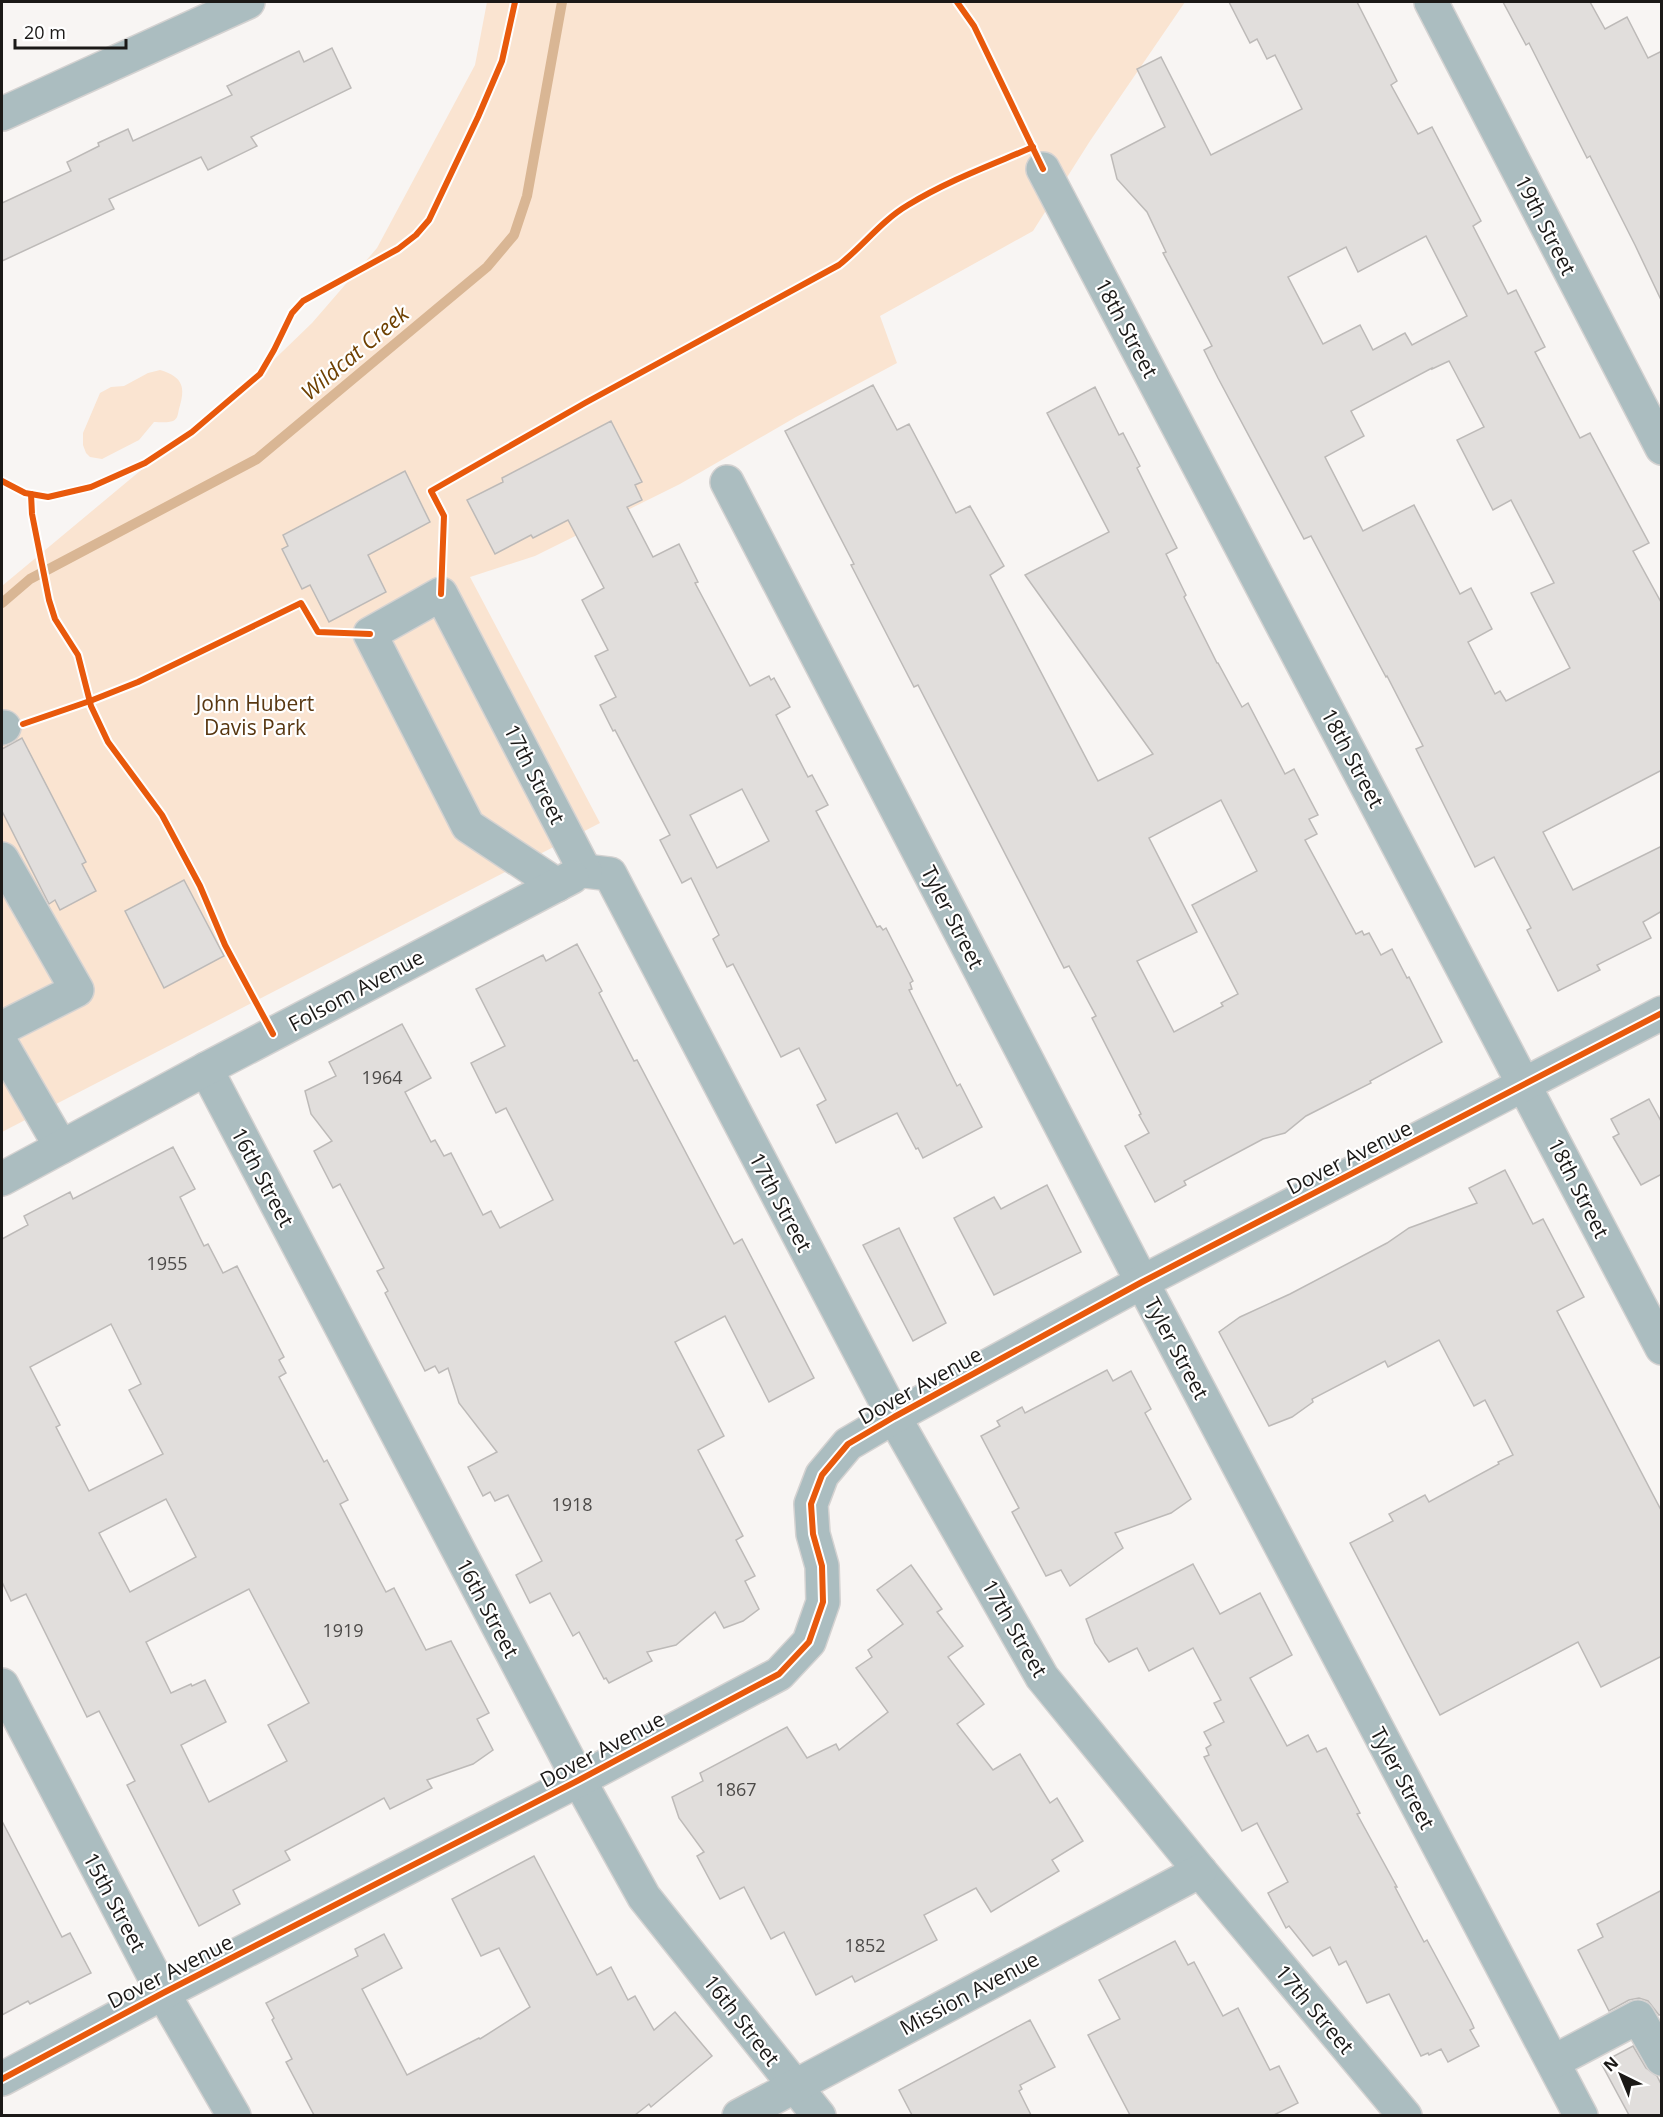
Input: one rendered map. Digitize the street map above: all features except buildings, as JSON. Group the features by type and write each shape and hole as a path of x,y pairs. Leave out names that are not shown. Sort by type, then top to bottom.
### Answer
{"street":[{"path":"2,114 248,2"},
{"name":"19th Street","path":"1431,2 1662,448"},
{"name":"18th Street","path":"1043,169 1662,1348"},
{"name":"Tyler Street","path":"727,482 1142,1282 1581,2115"},
{"name":"17th Street","path":"571,878 441,594 370,634 468,826 571,878 610,874 894,1417 1042,1677 1200,1871 1405,2115"},
{"path":"2,860 77,990 2,1028"},
{"name":"Folsom Avenue","path":"2,1179 206,1069 571,878"},
{"name":"Dover Avenue","path":"2,2079 163,1993 579,1780 779,1674 809,1642 823,1602 822,1566 813,1534 811,1504 822,1475 848,1444 1142,1282 1662,1013"},
{"path":"2,1045 62,1147"},
{"name":"16th Street","path":"206,1069 579,1780 644,1897 819,2115"},
{"name":"15th Street","path":"2,1685 163,1993 234,2115"},
{"name":"Mission Avenue","path":"739,2115 1200,1871"},
{"path":"1553,2062 1638,2017 1662,2059"}],"green space":[{"name":"John Hubert Davis Park","path":"487,2 1185,2 1090,141 1033,231 880,316 897,363 796,417 680,484 535,556 470,577 600,823 2,1132 2,586 140,471 227,405 312,323 377,248 475,65"},
{"path":"160,370 174,376 181,384 182,395 176,419 169,422 154,422 139,440 102,459 90,457 83,445 83,433 100,393 111,387 124,386 148,373"}],"waterway":[{"name":"Wildcat Creek","path":"2,603 30,579 257,459 487,267 514,235 527,196 562,2"}],"cycle path":[{"path":"2,481 25,493 48,497 91,487 145,463 192,432 260,374 292,313 303,301 398,249 416,235 429,220 502,61 515,2"},
{"path":"957,2 974,26 1043,169"},
{"path":"441,594 444,516 431,491 585,403 839,265 889,218 923,196 1033,147"},
{"path":"31,494 32,514 49,600 55,619 78,655 91,706 108,742 162,815 200,886 225,945 273,1034"},
{"path":"23,724 138,682 301,603 318,632 370,634"},
{"path":"2,2079 163,1993 579,1780 779,1674 809,1642 823,1602 822,1566 813,1534 811,1504 822,1475 848,1444 1142,1282 1662,1013"}]}
